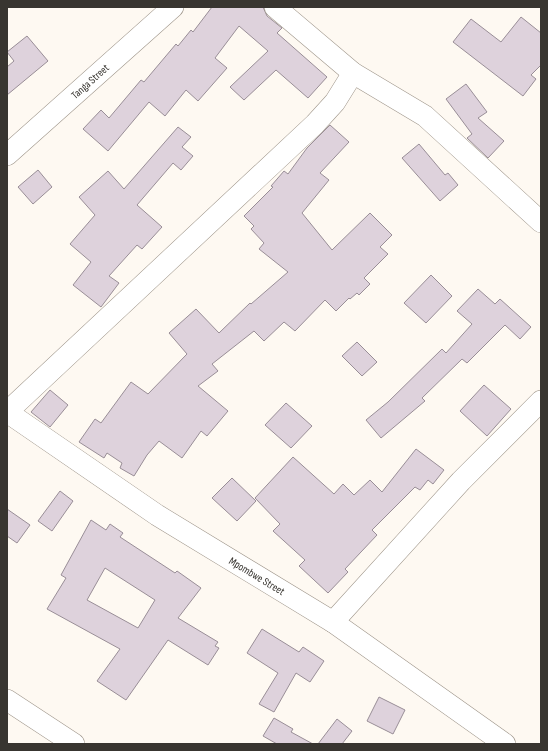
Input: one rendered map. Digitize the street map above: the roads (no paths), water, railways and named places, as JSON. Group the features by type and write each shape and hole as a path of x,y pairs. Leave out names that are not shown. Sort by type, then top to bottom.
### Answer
{"street":[{"name":"Tanga Street","path":"7,155 173,7"},
{"path":"275,7 353,73 424,116 541,222"},
{"path":"7,412 315,124 335,102 353,73"},
{"path":"333,622 461,481 541,401"},
{"name":"Mpombwe Street","path":"7,412 157,515 333,622 505,744"},
{"path":"7,700 74,744"}]}
